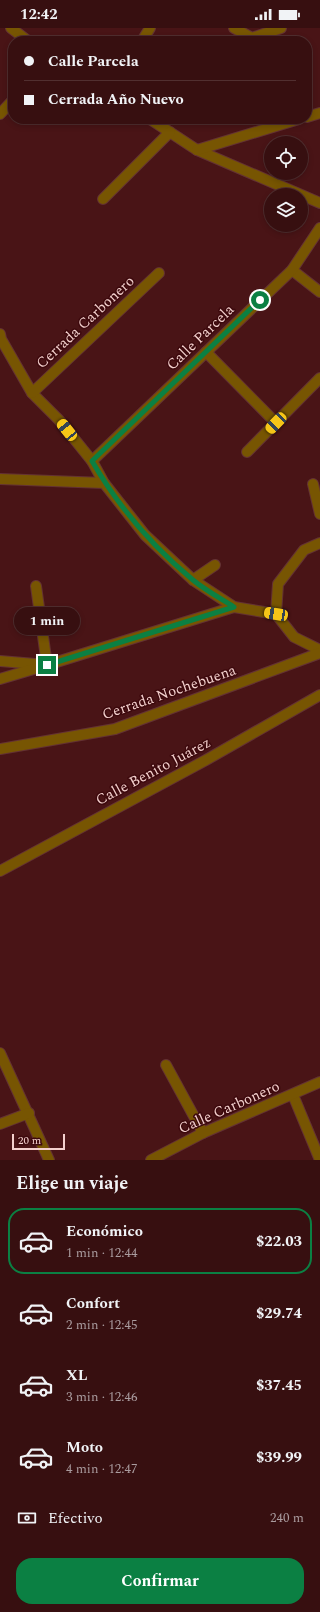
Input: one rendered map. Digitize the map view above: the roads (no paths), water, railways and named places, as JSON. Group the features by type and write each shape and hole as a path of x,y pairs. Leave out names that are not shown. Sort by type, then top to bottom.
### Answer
{"street":[{"path":"234,28 248,36"},
{"path":"258,36 281,28"},
{"path":"15,29 23,36"},
{"path":"0,114 8,105"},
{"path":"158,124 197,150 320,203"},
{"path":"197,150 283,124"},
{"path":"103,199 170,132"},
{"name":"Calle Parcela","path":"92,461 292,270 320,228"},
{"path":"292,270 320,292"},
{"name":"Cerrada Carbonero","path":"32,393 159,273"},
{"path":"0,334 1,339 32,393 59,420 92,461 104,483 145,535 193,580 234,607 276,614"},
{"path":"206,352 276,423"},
{"path":"247,452 320,378"},
{"path":"0,479 104,483"},
{"path":"313,484 320,514"},
{"path":"320,543 304,550 278,584 276,614 294,637 320,650"},
{"path":"193,580 214,565"},
{"path":"36,586 47,665"},
{"path":"0,679 234,607"},
{"name":"Cerrada Nochebuena","path":"0,749 115,729 320,653"},
{"path":"0,661 47,665"},
{"name":"Calle Benito Juárez","path":"0,871 206,760 320,695"},
{"path":"0,1053 3,1070 28,1113 49,1160"},
{"path":"166,1065 203,1133"},
{"name":"Calle Carbonero","path":"151,1160 203,1133 320,1082"},
{"path":"292,1095 320,1160"},
{"path":"0,1124 28,1113"}]}
